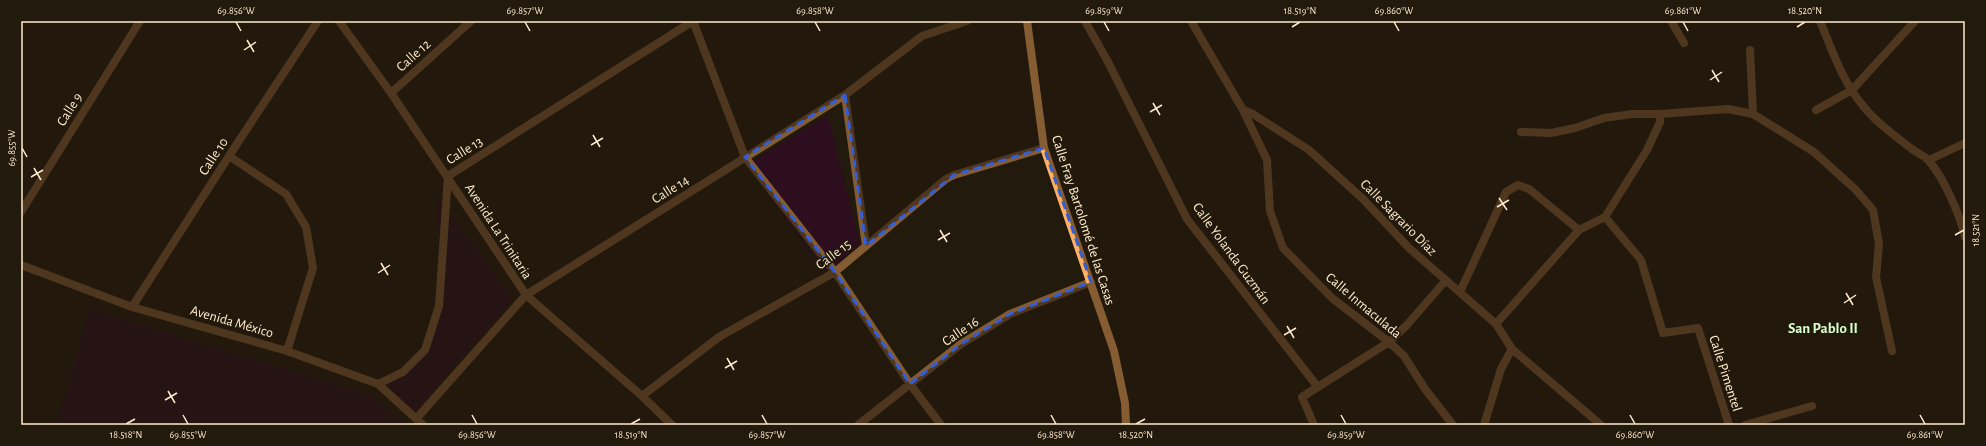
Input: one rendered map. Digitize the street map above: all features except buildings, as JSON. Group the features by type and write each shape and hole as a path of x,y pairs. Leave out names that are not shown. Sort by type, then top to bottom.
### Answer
{"main road":[{"name":"Calle Fray Bartolomé de las Casas","path":"1027,21 1044,148 1114,351 1125,403 1126,425"}],"street":[{"name":"Calle 9","path":"21,212 140,21"},
{"name":"Calle 10","path":"132,307 228,156 318,21"},
{"name":"Avenida La Trinitaria","path":"339,21 448,176 526,295 642,396 672,425"},
{"name":"Calle 12","path":"391,93 471,21"},
{"path":"693,21 745,157 835,272 910,384 941,425"},
{"name":"Calle 13","path":"378,384 403,372 425,350 439,306 448,176 693,21"},
{"name":"Calle 14","path":"416,419 526,295 845,95 922,36 930,32 967,21"},
{"name":"Calle Yolanda Guzmán","path":"1085,21 1108,62 1187,219 1317,386"},
{"path":"1191,21 1243,110"},
{"path":"1670,21 1684,43"},
{"path":"1820,21 1834,55 1852,90 1863,107 1875,120 1913,150 1929,160 1947,190 1961,218 1965,237"},
{"path":"1816,110 1852,90 1915,21"},
{"path":"1750,50 1753,114"},
{"path":"845,95 866,246"},
{"path":"1521,132 1551,133 1575,128 1604,118 1632,114 1660,114 1728,109 1753,114 1814,152 1856,190 1873,210 1879,244 1876,277 1892,351"},
{"name":"Calle Sagrario Díaz","path":"1243,110 1254,114 1309,150 1363,199 1409,248 1496,324 1512,349 1601,425"},
{"name":"Calle Inmaculada","path":"1243,110 1266,160 1270,211 1283,248 1332,298 1389,342 1404,356 1425,389 1453,425"},
{"path":"1496,324 1579,230 1605,217 1647,150 1660,122 1660,114"},
{"path":"1929,160 1965,143"},
{"name":"Calle 15","path":"642,396 719,337 835,272 954,175 1044,148"},
{"path":"228,156 286,194 306,227 313,268 287,350"},
{"path":"1460,292 1506,192 1511,188 1518,185 1529,189 1579,230"},
{"name":"Calle Pimentel","path":"1605,217 1641,260 1663,333 1698,328 1729,425"},
{"name":"Avenida México","path":"21,265 132,307 287,350 378,384 424,425"},
{"path":"1314,425 1302,397 1317,386 1389,342 1407,325 1446,280"},
{"name":"Calle 16","path":"858,425 961,344 1010,314 1091,282"},
{"path":"1484,425 1501,369 1512,349"},
{"path":"1745,425 1812,406"}],"highlighted area":[{"path":"845,95 866,246 954,175 1044,148 1091,282 1010,314 961,344 910,384 835,272 745,157"}],"shaded area":[{"path":"828,115 860,244 824,275 747,164"},
{"path":"437,195 513,300 414,413 376,389 405,375 430,350 443,307"},
{"path":"90,309 369,395 407,425 56,425"}],"district":[{"name":"San Pablo II","path":"1823,328"}]}
